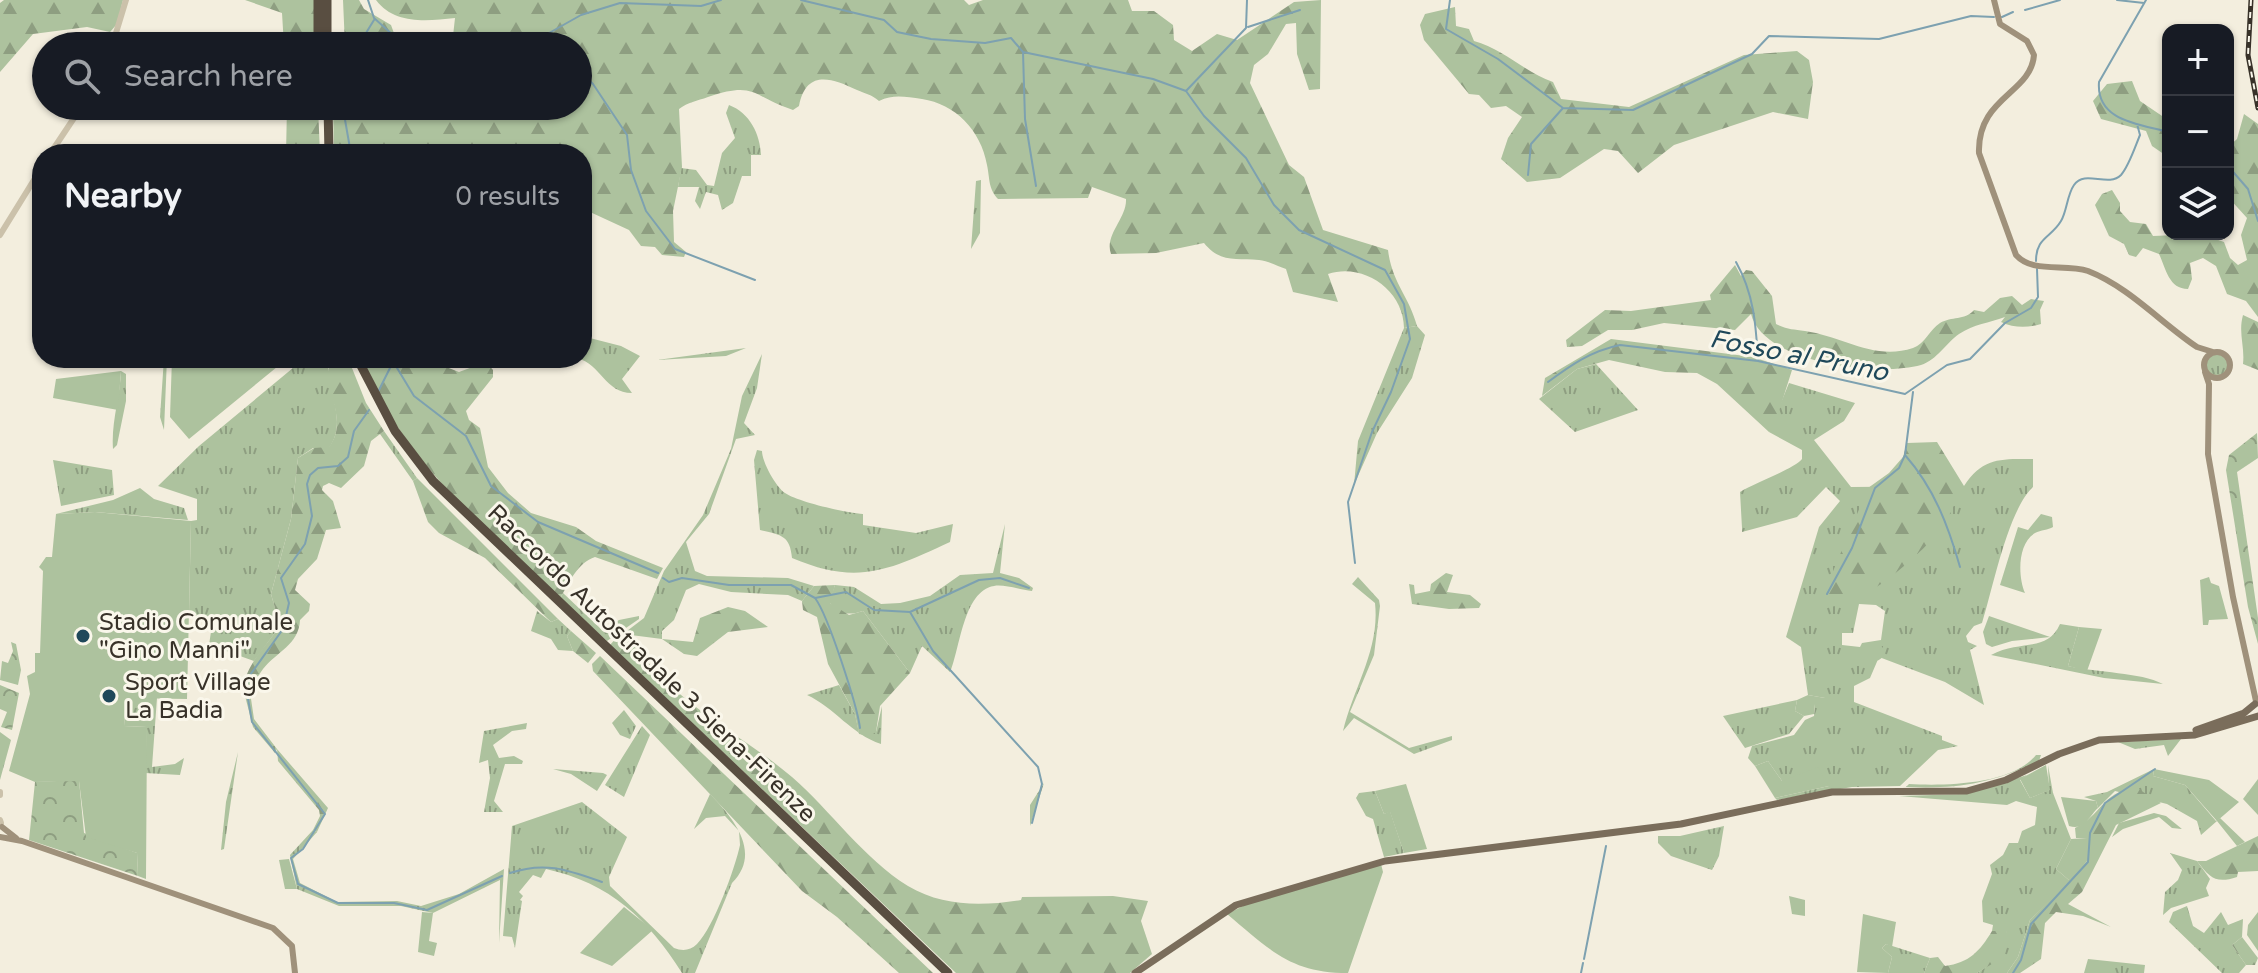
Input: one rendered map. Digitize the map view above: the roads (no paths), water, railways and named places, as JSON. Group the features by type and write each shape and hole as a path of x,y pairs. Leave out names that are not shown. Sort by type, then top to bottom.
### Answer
{"highway":[{"path":"325,0 325,32"},
{"path":"326,120 326,144"},
{"name":"Raccordo Autostradale 3 Siena-Firenze","path":"358,368 369,399 387,429 439,496 941,973"},
{"name":"Raccordo Autostradale 3 Siena-Firenze","path":"360,368 395,431 433,481 948,973"}],"main road":[{"path":"1994,0 2000,24 2027,41 2034,55 2029,71 1989,112 1979,142 1979,153 2016,255 2030,265 2062,266 2092,273 2192,344 2222,352 2230,362 2228,372 2219,378 2208,396"},
{"path":"1135,973 1236,905 1397,858 1681,824 1832,792 1967,791 2006,780 2079,746 2116,738 2205,733 2258,715 2256,684 2235,606 2208,454 2208,396 2204,368 2192,344"},
{"path":"2204,368 2213,352"},
{"path":"2204,368 2219,378"},
{"path":"2169,736 2214,724 2257,701"},
{"path":"1,823 0,836 276,929 292,946 295,973"},
{"path":"1,823 22,841"}],"street":[{"path":"116,32 126,0"},
{"path":"57,144 73,120"},
{"path":"0,235 32,183"}],"waterway":[{"path":"368,0 374,18 390,32"},
{"path":"551,32 581,15 620,3 701,6 721,0"},
{"path":"801,0 884,20 897,32 931,39 985,43 1011,38 1023,52 1153,79 1186,91 1204,116 1246,158 1274,205 1299,230 1385,270 1404,304 1410,339 1391,392 1372,432 1348,502 1355,563"},
{"path":"1186,91 1246,28 1247,0"},
{"path":"1450,0 1446,29 1498,59 1563,108 1633,110 1752,54 1769,36 1879,39 1971,16 1994,17"},
{"path":"2025,10 2060,0"},
{"path":"2117,0 2144,3"},
{"path":"2146,0 2099,82 2100,95 2104,105 2122,119 2162,130"},
{"path":"1248,27 1300,10"},
{"path":"2002,17 2013,12"},
{"path":"367,32 374,20"},
{"path":"1023,52 1025,119 1036,186"},
{"path":"592,83 627,135 631,170 646,211 675,249 755,280"},
{"path":"1528,175 1531,144 1563,108"},
{"path":"345,120 349,144"},
{"name":"Fosso al Pruno","path":"2036,261 2038,247 2061,221 2074,185 2084,179 2116,179 2124,171 2140,135 2137,124"},
{"path":"2230,168 2248,189 2258,221"},
{"path":"1736,262 1750,298 1758,361"},
{"name":"Fosso al Pruno","path":"1548,382 1582,359 1620,345 1758,361 1905,394 1947,365 1970,359 2005,323 2031,308 2038,297 2037,269"},
{"path":"379,390 390,368"},
{"path":"397,368 414,396 466,436 491,486 538,522 658,573"},
{"path":"1827,594 1852,548 1875,488 1899,468 1905,455 1913,392"},
{"path":"369,410 354,431 348,457 338,466 318,468 310,475 307,484 312,516 305,544 281,578 289,603 283,629 250,675 246,687 252,722 325,814 303,849 291,858 298,884 338,903 394,903 427,910 502,876"},
{"path":"1905,455 1939,508 1960,567"},
{"path":"663,578 669,582 682,578 729,585 791,585 815,598 846,592 874,610 910,612 979,580 1000,578 1029,588"},
{"path":"815,598 841,661 860,728"},
{"path":"910,612 933,651 1038,767 1042,784 1032,823"},
{"path":"2013,973 2021,960 2031,924 2088,862 2090,833 2105,803 2155,769"},
{"path":"1584,959 1606,846"},
{"path":"510,873 546,867 602,882"},
{"path":"1581,973 1583,963"}],"railway":[{"path":"2251,0 2248,55 2258,108"}],"place":[{"name":"Stadio Comunale \"Gino Manni\"","path":"83,636"},
{"name":"Sport Village La Badia","path":"109,696"}]}
